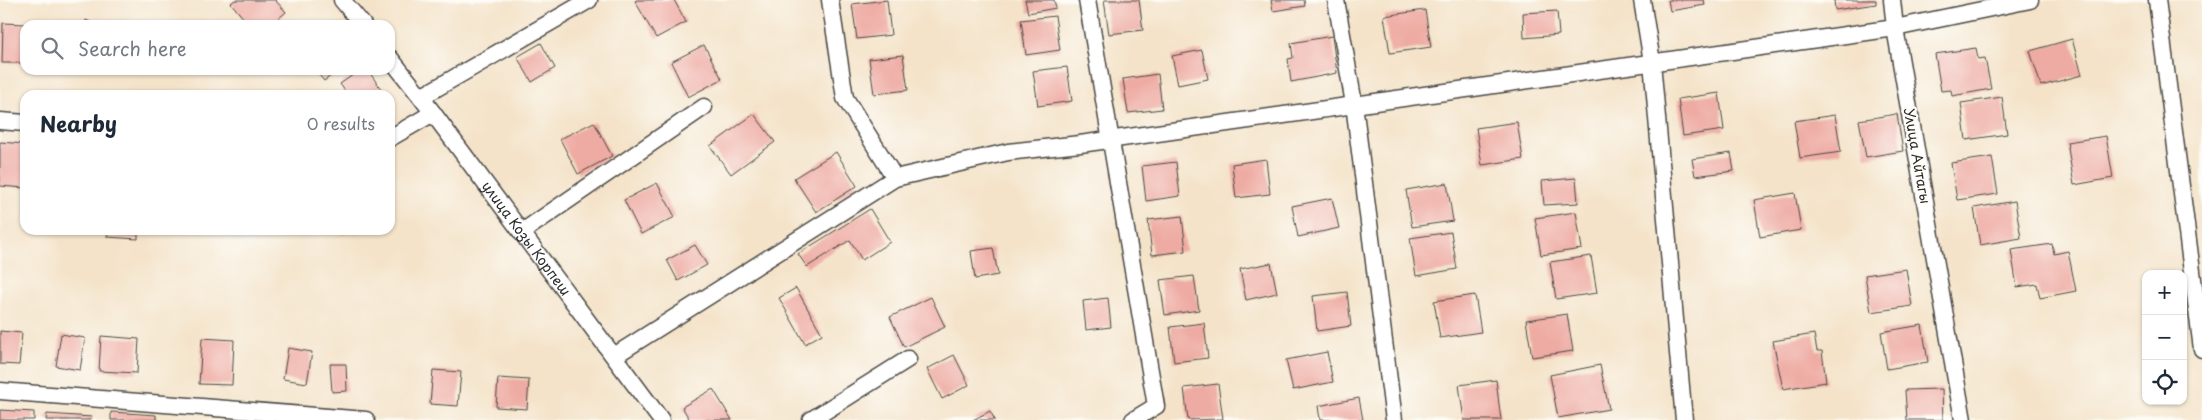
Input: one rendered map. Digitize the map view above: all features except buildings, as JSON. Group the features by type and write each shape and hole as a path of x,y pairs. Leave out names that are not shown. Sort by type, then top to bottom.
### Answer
{"street":[{"path":"342,0 358,20"},
{"path":"422,97 589,0"},
{"path":"830,0 845,98 895,178"},
{"path":"1087,0 1156,406 1133,420"},
{"path":"1336,0 1354,104 1394,420"},
{"path":"1642,0 1652,62 1684,420"},
{"name":"Улица Айтагы","path":"1892,0 1895,28 1963,420"},
{"path":"614,356 895,178 1008,152 1895,28 2030,0"},
{"path":"2156,0 2202,349"},
{"name":"улица Козы Корпеш","path":"395,64 422,97 661,420"},
{"path":"522,232 704,107"},
{"path":"395,135 433,113"},
{"path":"0,121 20,123"},
{"path":"811,420 908,358"},
{"path":"0,392 366,420"}]}
